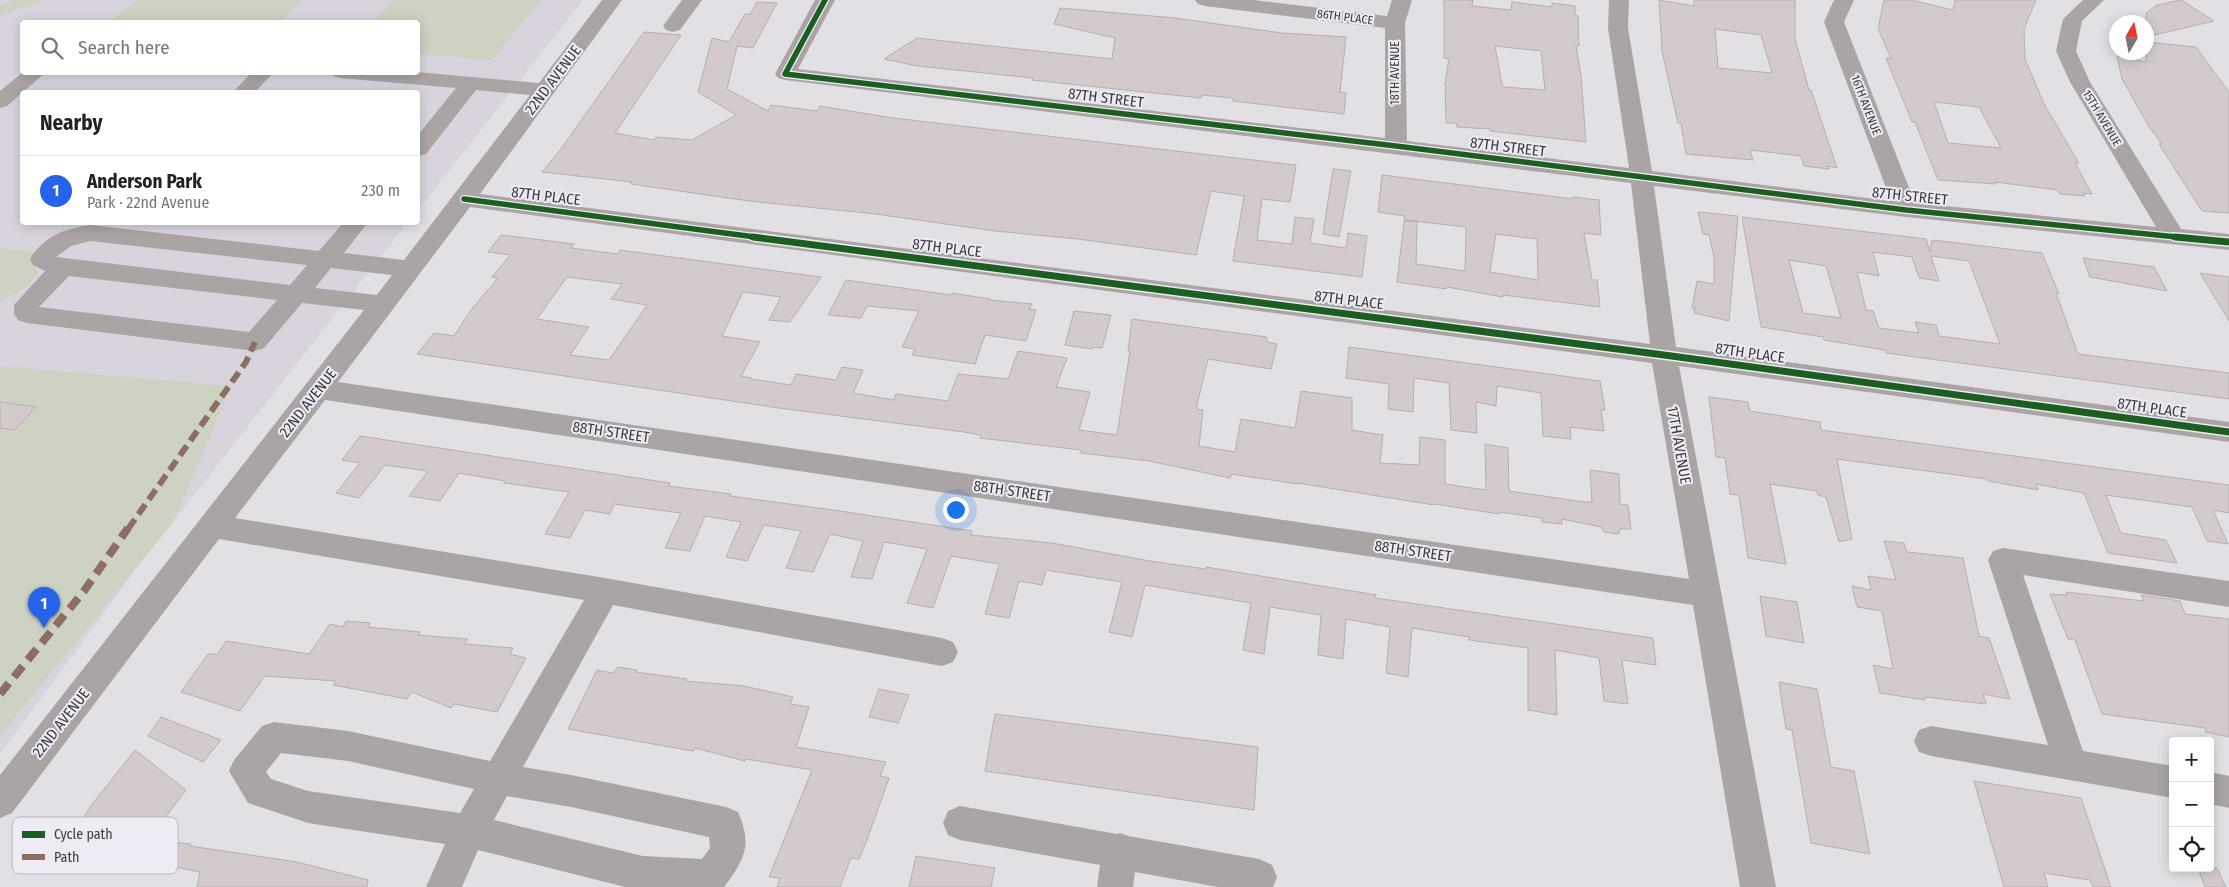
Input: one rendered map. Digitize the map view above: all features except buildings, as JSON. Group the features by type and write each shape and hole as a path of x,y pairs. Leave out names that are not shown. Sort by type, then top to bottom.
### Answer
{"street":[{"name":"22ND AVENUE","path":"0,802 411,269 612,0"},
{"path":"673,26 692,0"},
{"name":"87TH STREET","path":"825,0 785,74 1396,146 1906,210 2229,242"},
{"name":"86TH PLACE","path":"1205,0 1395,23"},
{"name":"18TH AVENUE","path":"1396,146 1395,23 1402,0"},
{"name":"17TH AVENUE","path":"1619,0 1618,28 1642,178 1664,355 1758,887"},
{"name":"16TH AVENUE","path":"1844,0 1834,22 1906,210"},
{"name":"15TH AVENUE","path":"2094,0 2072,19 2066,50 2080,82 2173,235"},
{"path":"0,78 20,73"},
{"path":"0,102 32,75"},
{"path":"245,90 261,75"},
{"path":"372,75 545,90"},
{"path":"420,146 470,84"},
{"name":"87TH PLACE","path":"464,199 1664,355 2229,432"},
{"path":"63,267 26,305 27,314 255,342 355,225"},
{"path":"384,304 63,267 52,265 42,260 47,250 57,242 73,235 105,228 411,269"},
{"name":"88TH STREET","path":"319,389 1705,594"},
{"path":"213,526 606,592 942,652"},
{"path":"2071,765 2003,560 2229,594"},
{"path":"444,887 469,831 606,592"},
{"path":"274,737 348,746 498,779 572,791 726,824 728,853 710,877 643,874 469,831 308,807 260,792 246,771 274,737"},
{"path":"1931,741 2169,781"},
{"path":"2214,789 2229,792"},
{"path":"960,822 1260,877"},
{"path":"1115,887 1120,850"}],"shaded area":[{"path":"0,0 583,0 420,207 420,90 20,90 20,225 405,225 136,569 0,754"}],"green space":[{"path":"12,0 42,0 0,16 0,5"},
{"path":"136,0 302,0 282,20 112,20"},
{"path":"394,0 541,0 492,60 420,54 420,20 375,20"},
{"path":"0,248 34,252 32,257 38,274 24,289 0,301"},
{"path":"0,366 231,386 174,521 0,736"}],"marked path":[{"path":"0,694 84,591 246,362 255,342"}],"cycle path":[{"path":"825,0 785,74 1396,146 1906,210 2229,242"},
{"path":"464,199 1664,355 2229,432"}],"place":[{"name":"Anderson Park","path":"44,628"}]}
